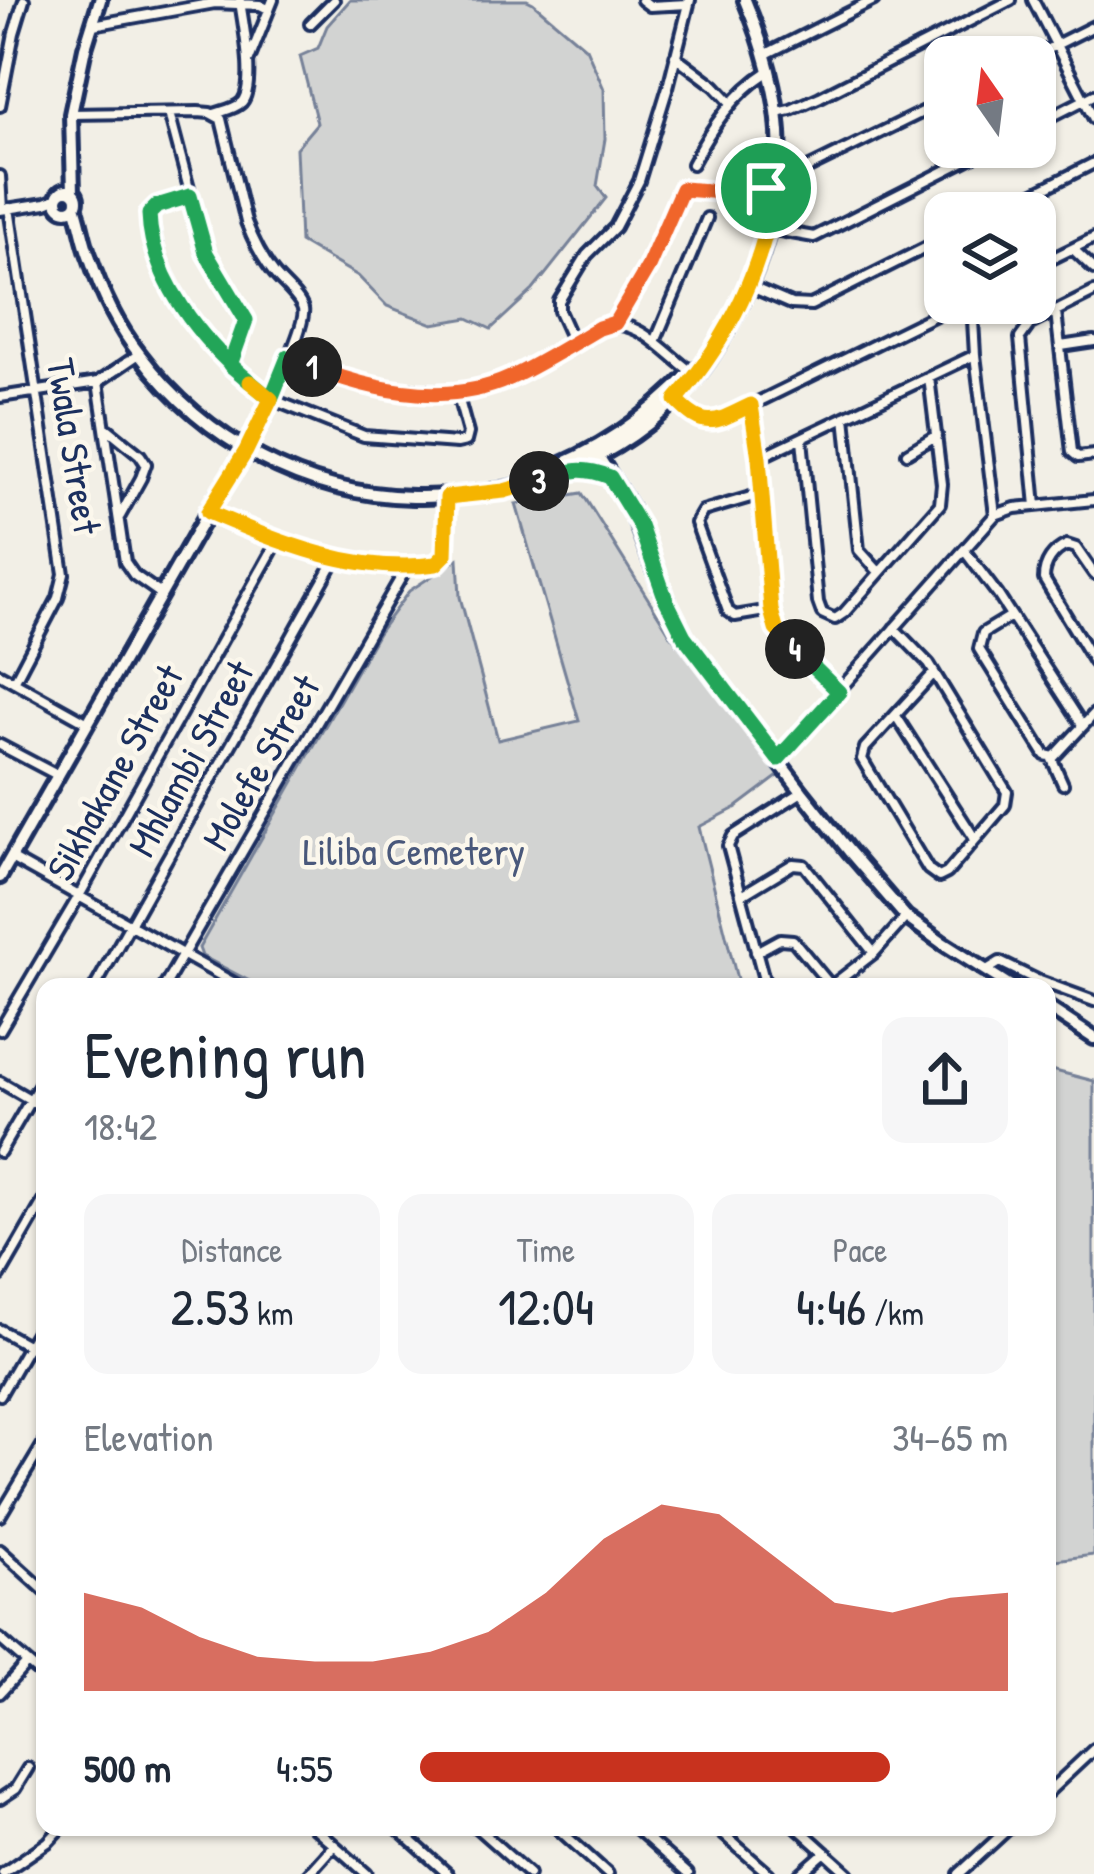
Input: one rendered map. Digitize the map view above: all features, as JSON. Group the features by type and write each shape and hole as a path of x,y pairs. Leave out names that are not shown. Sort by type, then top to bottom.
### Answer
{"street":[{"path":"0,106 24,0"},
{"path":"63,201 72,170 71,114 100,0"},
{"path":"310,25 334,0"},
{"path":"573,342 559,301 586,255 615,227 634,192 675,56 683,2 650,6 642,0"},
{"path":"612,480 614,457 628,438 702,370 749,286 769,228 778,178 777,113 750,0"},
{"path":"766,54 874,0"},
{"path":"777,113 820,97 1011,0"},
{"path":"1033,0 1089,97 1094,119"},
{"path":"71,114 214,114 238,105 244,98 248,62 240,2"},
{"path":"92,25 215,3 271,5 248,62"},
{"path":"1057,44 1094,26"},
{"path":"675,56 731,104"},
{"path":"692,164 731,104 770,70"},
{"path":"1056,114 1089,97"},
{"path":"615,323 648,267 682,189 736,193 804,170 924,111"},
{"path":"169,113 206,253 246,320 230,365"},
{"path":"0,877 246,451 302,321 301,305 271,270 246,222 220,119 214,114"},
{"path":"1037,192 1094,163"},
{"path":"769,228 814,237 950,168"},
{"name":"Twala Street","path":"0,176 64,580 14,682"},
{"path":"190,196 151,209 148,219 159,260 187,316 230,365 271,399 364,436 457,443 466,441 469,434 457,392"},
{"path":"4,209 63,201"},
{"path":"63,201 80,225 101,286 139,354 185,405 246,451 294,474 348,490 447,497 512,489 568,470 673,397 716,346"},
{"path":"655,342 706,218"},
{"path":"1056,257 1094,238"},
{"path":"749,286 807,307 924,248"},
{"path":"1073,249 1094,269"},
{"path":"1094,292 1056,312 1072,452 1078,457 1094,455"},
{"path":"673,397 689,414 705,421 721,420 924,321"},
{"path":"288,357 371,388 457,392 508,379 615,323 633,328 692,372"},
{"path":"973,324 994,514"},
{"path":"1032,324 1020,338 1036,506"},
{"path":"1061,346 1094,341"},
{"path":"0,398 98,382 139,354"},
{"path":"759,458 975,355"},
{"path":"802,439 818,602 822,613 840,617 940,504 942,484 929,377"},
{"path":"98,382 122,552 128,568 161,594"},
{"path":"751,405 771,610 778,634 839,692"},
{"path":"845,417 860,550 879,572"},
{"path":"106,428 146,464 118,518"},
{"path":"907,453 937,436"},
{"path":"487,492 628,438"},
{"path":"596,452 640,526 684,636 802,792 906,916 997,978"},
{"path":"568,470 588,469 612,480"},
{"path":"761,494 703,512 696,523 728,611 738,616 771,610"},
{"path":"208,512 277,542 336,558 407,567 442,561 447,497"},
{"path":"778,759 994,514 1094,500"},
{"name":"Sikhakane Street","path":"0,1030 277,542"},
{"path":"1094,574 1076,548 1067,545 1049,559 1043,579 1094,662"},
{"path":"964,550 1083,726"},
{"name":"Mhlambi Street","path":"100,978 336,558"},
{"name":"Molefe Street","path":"169,978 407,567"},
{"path":"1011,616 983,632 979,649 1045,755 1052,757"},
{"path":"895,628 922,655 934,673 1007,792 1005,805 939,877 928,869 863,765 862,754 934,673"},
{"path":"0,674 88,723"},
{"path":"1052,757 1094,714"},
{"path":"896,716 975,839"},
{"path":"0,745 57,775"},
{"path":"1052,757 1063,784"},
{"path":"763,978 728,846 731,838 802,792"},
{"path":"10,858 224,978"},
{"path":"742,895 794,864 804,866 874,953"},
{"path":"842,978 874,953 906,916"},
{"path":"756,952 780,939 793,940 823,978"},
{"path":"986,971 1000,962 1033,978"},
{"path":"1056,987 1094,1000"},
{"path":"1056,1013 1094,1038"},
{"path":"0,1082 36,1103"},
{"path":"0,1152 36,1091"},
{"path":"0,1276 36,1214"},
{"path":"0,1330 36,1350"},
{"path":"0,1395 36,1332"},
{"path":"0,1516 36,1456"},
{"path":"0,1550 36,1583"},
{"path":"0,1639 36,1670"},
{"path":"0,1693 27,1662"},
{"path":"1056,1784 1094,1749"},
{"path":"0,1799 15,1789 28,1768"},
{"path":"2,1872 54,1836"},
{"path":"324,1836 367,1874"},
{"path":"406,1836 448,1874"},
{"path":"485,1836 529,1874"},
{"path":"566,1836 608,1874"},
{"path":"645,1836 688,1874"},
{"path":"726,1836 769,1874"},
{"path":"807,1836 849,1874"},
{"path":"959,1874 1000,1836"},
{"path":"308,1874 334,1845"},
{"path":"800,1874 825,1852"}],"green space":[{"path":"350,0 527,0 586,48 604,89 605,139 597,186 606,198 533,290 491,329 468,318 433,324 387,306 358,276 300,242 296,148 317,123 300,56 318,48 327,26"},
{"name":"Liliba Cemetery","path":"582,493 672,637 781,774 737,807 699,827 737,978 244,978 202,956 199,948 378,633 409,591 458,559 460,597 498,740 579,721 516,504"},
{"path":"1056,1071 1094,1081 1094,1555 1056,1560"}],"route":[{"path":"766,188 736,193 682,189 648,267 615,323 508,379 457,392 384,390 288,357 271,399 230,365 246,320 206,253 190,196 151,209 148,219 159,260 187,316 230,365 249,382 271,399 208,512 277,542 336,558 422,566 436,564 445,555 447,497 512,489 568,470 588,469 610,477 640,526 684,636 778,759 839,692 773,624 751,405 714,422 689,414 676,400 702,370 749,286 769,228 777,185 766,188"}]}
